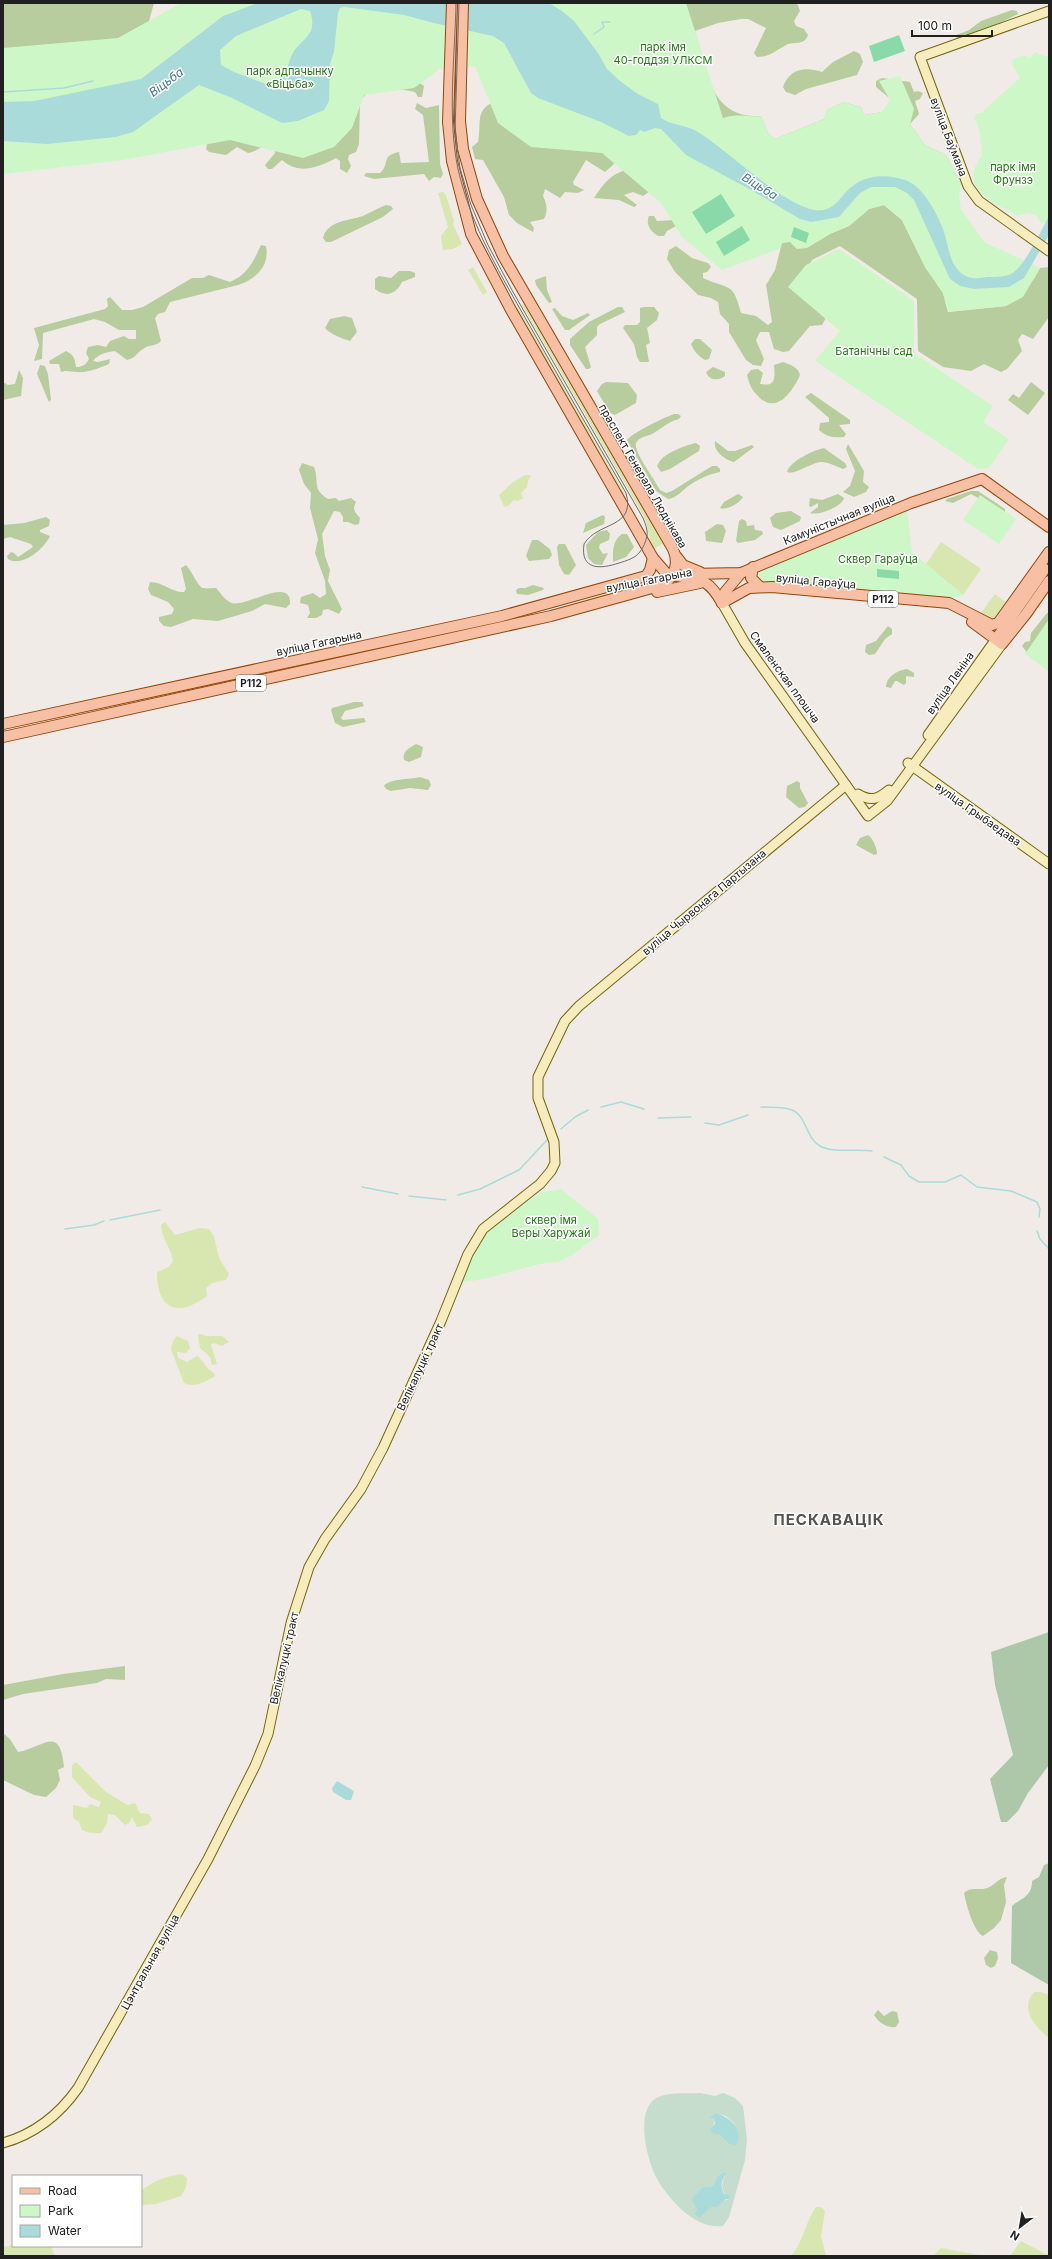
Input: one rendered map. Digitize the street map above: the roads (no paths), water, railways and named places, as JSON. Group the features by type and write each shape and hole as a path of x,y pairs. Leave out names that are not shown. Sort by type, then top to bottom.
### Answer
{"main road":[{"path":"452,3 448,122 452,161 471,234 514,315 653,558 666,573 671,575"},
{"name":"праспект Генерала Люднікава","path":"463,3 460,121 463,149 477,199 488,227 519,284 676,556 676,565 671,575"},
{"path":"471,234 488,227"},
{"name":"Камуністычная вуліца","path":"706,578 741,573 911,503 982,478 1049,526"},
{"name":"вуліца Гараўца","path":"722,603 741,591 760,587 949,603 989,625 995,624 1001,619 1049,552"},
{"path":"676,556 683,565 706,578"},
{"name":"вуліца Гагарына","path":"3,724 494,618 638,578 648,574 653,558"},
{"name":"вуліца Леніна","path":"999,641 1049,563"},
{"path":"753,567 751,578 760,587"},
{"path":"722,603 725,592 741,573"},
{"name":"вуліца Гагарына","path":"638,578 671,575 706,578"},
{"name":"вуліца Гагарына","path":"3,737 551,616 596,602 663,585 671,575"},
{"name":"вуліца Гагарына","path":"596,602 706,578"},
{"name":"Смаленская плошча","path":"706,578 714,588 722,603"},
{"name":"вуліца Леніна","path":"999,641 1026,614 1049,581"},
{"name":"вуліца Гараўца","path":"760,587 947,606 999,641"},
{"path":"548,604 551,616"},
{"path":"272,665 274,677"},
{"path":"67,711 69,722"}],"street":[{"name":"вуліца Баўмана","path":"1049,11 920,57 964,180 979,201 1049,251"},
{"name":"Смаленская плошча","path":"722,603 745,643 846,785 870,812"},
{"name":"вуліца Леніна","path":"870,812 887,801 910,765 999,641"},
{"name":"вуліца Леніна","path":"870,812 910,765"},
{"name":"вуліца Грыбаедава","path":"910,765 1049,864"},
{"path":"846,785 869,800 875,799 889,790"},
{"name":"вуліца Чырвонага Партызана","path":"565,1021 579,1006 846,785"},
{"path":"858,794 870,812"},
{"name":"Велікалуцкі тракт","path":"262,1750 268,1734 291,1623 304,1579 312,1560 333,1527 361,1489 383,1448 441,1321 460,1270 475,1241 493,1220 546,1179 553,1167 555,1155 554,1142 542,1112 537,1083 540,1069 565,1021"},
{"name":"Цэнтральная вуліца","path":"3,2143 32,2132 57,2115 78,2088 208,1859 262,1750"}],"water":[{"name":"Віцьба","path":"258,3 549,3 574,21 598,53 607,69 638,94 658,104 661,118 692,129 705,137 778,193 797,204 813,210 827,209 836,204 853,186 866,179 881,176 905,180 923,193 928,200 943,229 955,266 964,275 972,278 1002,276 1011,274 1016,270 1032,248 1049,216 1049,235 1024,278 1009,287 974,289 960,286 950,279 914,200 907,193 895,187 871,187 860,193 839,217 811,222 800,219 751,190 686,155 661,129 655,128 644,132 640,130 636,135 629,136 601,122 538,98 531,93 504,43 493,36 404,15 344,7 340,8 338,13 334,52 330,64 329,101 324,110 298,121 282,123 232,98 199,85 133,132 116,137 47,144 3,141 3,102 34,101 141,79 223,16","holes":["301,9 310,11 312,20 310,32 294,51 289,61 284,78 276,88 234,72 221,65 220,50 236,36"]},
{"path":"337,1781 354,1791 351,1800 346,1800 333,1792 332,1788"},
{"path":"716,2113 727,2118 735,2125 738,2134 736,2146 728,2143 719,2134 714,2134 710,2130 715,2124 714,2118 709,2118"},
{"path":"727,2173 722,2181 722,2188 724,2194 729,2195 729,2199 726,2199 717,2207 711,2207 699,2218 695,2214 697,2210 692,2199 703,2187 713,2186 718,2176"}],"waterway":[{"path":"594,34 604,27 602,22 610,22"},
{"path":"3,92 64,88 93,81"},
{"path":"601,1107 621,1102 644,1109"},
{"path":"761,1107 783,1108 795,1111 803,1120 811,1137 820,1146 832,1150 872,1151"},
{"path":"561,1129 575,1117 588,1110"},
{"path":"705,1123 719,1125 748,1115"},
{"path":"658,1118 691,1117"},
{"path":"458,1195 480,1189 519,1170 549,1138"},
{"path":"884,1157 901,1165 909,1176 919,1182 945,1182 961,1175 977,1187 1011,1191 1037,1202 1040,1209 1039,1217"},
{"path":"362,1187 398,1194"},
{"path":"409,1196 446,1200"},
{"path":"110,1220 160,1210"},
{"path":"65,1229 94,1225 104,1221"},
{"path":"1037,1231 1040,1239 1049,1249"}],"tram line":[{"path":"456,3 452,108 458,169 471,211 488,251 626,493 628,505 626,513 621,519 598,531 584,544 585,559 589,563 593,566 599,567 612,565 630,559 639,553 647,538 646,527 643,518 513,292 488,245 471,205 460,168 455,131 459,3"}],"district":[{"name":"ПЕСКАВАЦІК","path":"829,1519"}],"park label":[{"name":"парк імя 40-годдзя УЛКСМ","path":"663,53"},
{"name":"парк адпачынку «Віцьба»","path":"290,77"},
{"name":"парк імя Фрунзэ","path":"1013,173"},
{"name":"Батанічны сад","path":"874,351"},
{"name":"Сквер Гараўца","path":"878,559"},
{"name":"сквер імя Веры Харужай","path":"551,1226"}]}
